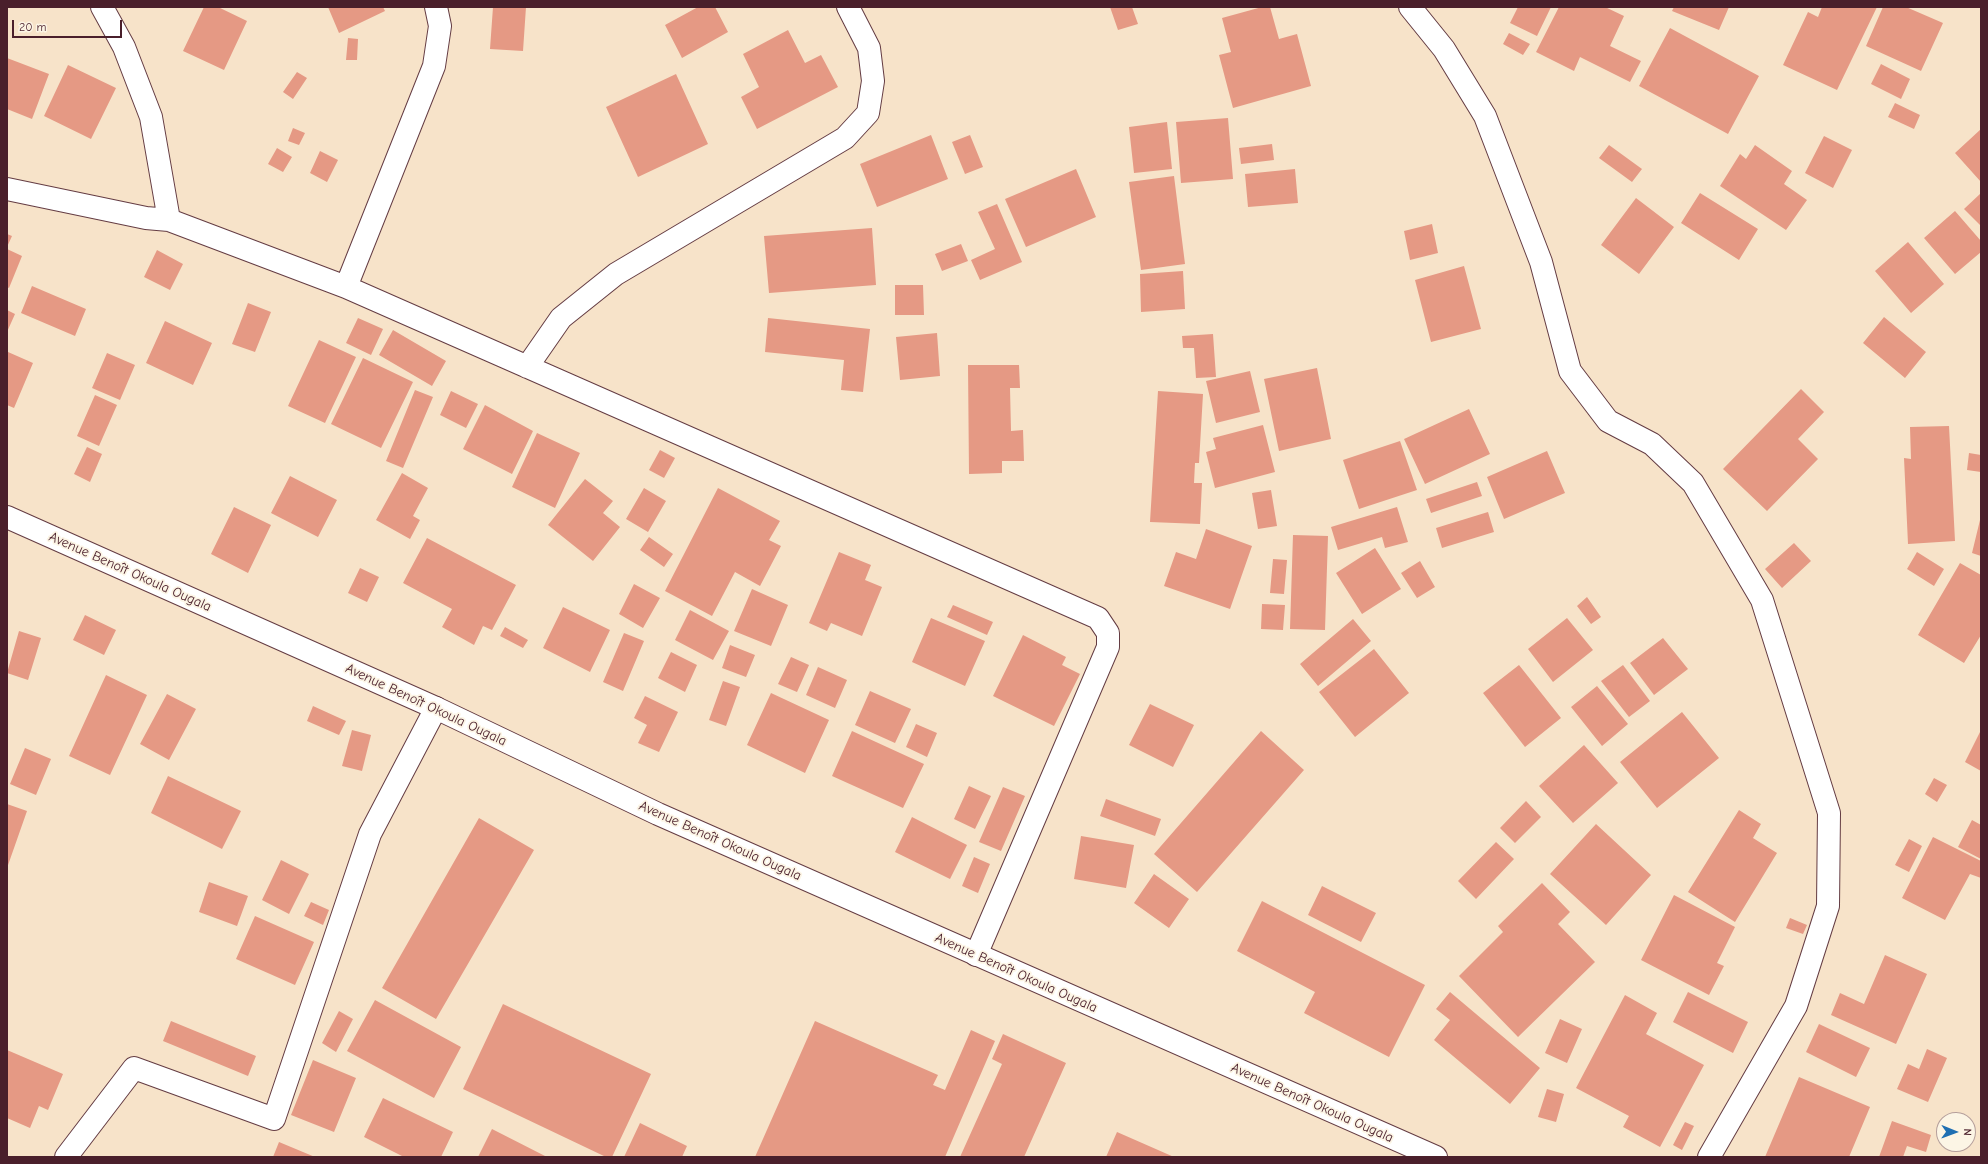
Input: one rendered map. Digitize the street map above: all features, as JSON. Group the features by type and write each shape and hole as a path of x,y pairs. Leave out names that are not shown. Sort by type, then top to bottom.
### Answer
{"street":[{"path":"102,7 124,47 151,117 169,220"},
{"path":"346,287 434,66 440,26 436,7"},
{"path":"527,367 561,318 616,274 845,138 868,113 873,81 869,48 848,7"},
{"path":"1410,7 1444,50 1485,116 1541,262 1570,370 1608,421 1652,444 1693,484 1762,600 1829,813 1828,906 1796,1006 1709,1157"},
{"path":"7,188 146,218 169,220 346,287 1098,618 1108,633 1108,647 976,955"},
{"name":"Avenue Benoît Okoula Ougala","path":"7,517 436,708 658,814 1436,1157"},
{"path":"66,1157 134,1068 274,1119 370,834 436,708"}],"building":[{"path":"204,7 218,7 247,21 224,70 183,51"},
{"path":"328,7 383,7 385,11 339,33"},
{"path":"493,7 526,7 523,51 490,49"},
{"path":"698,7 715,7 728,32 682,58 665,25"},
{"path":"1110,7 1132,7 1138,24 1118,30"},
{"path":"1262,7 1270,7 1279,39 1297,34 1311,86 1233,108 1219,55 1231,52 1222,18"},
{"path":"1518,7 1551,7 1537,36 1510,23"},
{"path":"1559,7 1605,7 1624,16 1610,46 1641,61 1630,82 1580,57 1574,71 1536,52"},
{"path":"1674,7 1729,7 1719,30 1672,11"},
{"path":"1822,7 1877,7 1837,90 1783,65 1808,12 1818,17"},
{"path":"1883,7 1906,7 1943,23 1921,71 1866,46"},
{"path":"1670,28 1759,76 1728,134 1639,86"},
{"path":"788,30 805,63 821,55 838,87 757,129 741,97 759,87 743,54"},
{"path":"1509,33 1530,44 1523,55 1503,44"},
{"path":"348,38 358,39 357,60 346,60"},
{"path":"7,58 49,74 32,119 7,109"},
{"path":"1881,64 1910,79 1901,99 1871,84"},
{"path":"68,65 116,88 91,139 44,116"},
{"path":"297,72 307,78 293,99 283,92"},
{"path":"676,74 708,144 638,177 606,107"},
{"path":"1895,103 1920,115 1914,129 1888,117"},
{"path":"1228,118 1233,179 1181,183 1176,122"},
{"path":"1167,122 1172,169 1134,173 1129,127"},
{"path":"293,128 305,133 299,145 288,141"},
{"path":"1981,129 1981,182 1955,153"},
{"path":"931,135 948,179 877,207 860,164"},
{"path":"970,135 983,167 965,174 952,142"},
{"path":"1824,136 1852,150 1833,188 1805,173"},
{"path":"1272,144 1274,160 1241,164 1239,148"},
{"path":"1609,145 1642,169 1632,182 1599,158"},
{"path":"1755,145 1792,171 1784,184 1807,200 1786,230 1720,186 1740,154 1746,159"},
{"path":"277,148 292,157 283,172 268,164"},
{"path":"320,151 338,160 327,182 310,173"},
{"path":"1076,169 1096,217 1026,247 1005,199"},
{"path":"1295,169 1298,203 1248,207 1245,174"},
{"path":"1174,176 1185,264 1141,270 1129,182"},
{"path":"1700,193 1758,229 1739,260 1681,223"},
{"path":"1981,193 1981,226 1964,209"},
{"path":"1636,198 1674,227 1639,274 1601,245"},
{"path":"997,204 1022,262 980,280 971,260 995,249 978,212"},
{"path":"1955,211 1981,241 1981,252 1955,274 1924,238"},
{"path":"1432,224 1438,253 1410,260 1404,231"},
{"path":"872,228 876,285 769,293 764,236"},
{"path":"7,234 12,236 7,247"},
{"path":"1908,242 1944,284 1911,313 1875,271"},
{"path":"961,244 968,261 942,271 935,254"},
{"path":"7,249 22,256 9,288 7,287"},
{"path":"157,250 183,264 170,290 144,277"},
{"path":"1464,266 1481,329 1431,342 1415,280"},
{"path":"1183,271 1185,309 1141,312 1140,274"},
{"path":"895,285 923,285 924,315 895,315"},
{"path":"32,286 86,309 75,336 21,313"},
{"path":"248,303 271,312 255,352 232,344"},
{"path":"7,310 15,314 7,332"},
{"path":"1884,317 1926,352 1905,378 1863,343"},
{"path":"358,318 383,329 371,355 346,343"},
{"path":"768,318 870,329 863,392 841,390 844,360 765,352"},
{"path":"165,321 212,343 193,385 146,363"},
{"path":"393,330 446,361 432,386 379,355"},
{"path":"937,333 940,376 900,380 896,337"},
{"path":"1213,334 1216,377 1196,378 1194,348 1183,348 1182,336"},
{"path":"319,340 356,357 325,423 288,406"},
{"path":"8,352 33,363 14,408 7,405"},
{"path":"107,353 135,365 120,400 92,388"},
{"path":"363,358 413,382 381,448 331,424"},
{"path":"968,365 1019,365 1020,388 1010,388 1011,431 1023,430 1024,461 1002,461 1002,473 969,474"},
{"path":"1317,368 1331,439 1279,451 1264,379"},
{"path":"1250,371 1260,412 1216,423 1206,381"},
{"path":"1801,389 1824,412 1798,439 1818,459 1767,511 1723,469"},
{"path":"415,390 433,397 403,468 386,461"},
{"path":"451,391 478,404 466,428 440,415"},
{"path":"1158,391 1203,394 1199,463 1195,463 1194,483 1202,483 1200,524 1150,522"},
{"path":"95,395 117,405 99,446 77,436"},
{"path":"485,405 533,431 512,474 463,449"},
{"path":"1469,409 1490,454 1425,484 1404,439"},
{"path":"1263,425 1275,472 1215,488 1206,452 1216,449 1213,438"},
{"path":"1949,426 1955,541 1908,544 1904,458 1911,459 1910,427"},
{"path":"537,433 580,453 555,508 512,487"},
{"path":"1400,441 1417,490 1359,509 1343,460"},
{"path":"87,447 102,454 90,482 74,474"},
{"path":"660,450 675,458 664,478 649,470"},
{"path":"1547,451 1565,493 1504,519 1487,477"},
{"path":"1969,453 1981,455 1981,472 1967,470"},
{"path":"402,473 428,488 413,516 420,520 410,539 376,520"},
{"path":"290,476 337,500 318,537 271,513"},
{"path":"585,479 613,501 603,513 620,527 593,561 548,525"},
{"path":"1477,482 1482,496 1431,513 1426,499"},
{"path":"644,488 666,501 648,532 626,519"},
{"path":"718,488 780,521 769,540 781,546 760,586 735,572 712,616 665,591"},
{"path":"1271,490 1277,526 1258,529 1252,493"},
{"path":"234,507 271,525 248,573 211,554"},
{"path":"1397,507 1408,542 1385,548 1382,537 1338,550 1331,527"},
{"path":"1488,512 1494,532 1442,548 1436,528"},
{"path":"1981,520 1981,556 1972,553"},
{"path":"1206,529 1252,546 1230,609 1164,586 1176,552 1196,559"},
{"path":"1293,535 1328,536 1325,630 1290,629"},
{"path":"649,537 673,554 664,567 640,550"},
{"path":"427,538 516,585 492,630 483,626 474,645 442,627 452,609 403,583"},
{"path":"1794,543 1811,561 1782,588 1765,569"},
{"path":"1375,548 1401,589 1362,614 1336,573"},
{"path":"839,552 871,565 865,580 882,587 862,636 831,623 827,631 809,623"},
{"path":"1917,552 1944,569 1934,586 1907,569"},
{"path":"1273,559 1287,560 1284,594 1270,593"},
{"path":"1420,561 1435,587 1417,598 1401,573"},
{"path":"1960,563 1981,575 1981,635 1964,663 1918,635"},
{"path":"360,568 379,577 367,602 348,593"},
{"path":"634,584 660,598 643,628 619,614"},
{"path":"752,589 788,605 771,646 734,631"},
{"path":"1587,597 1601,617 1591,624 1577,606"},
{"path":"1262,604 1285,605 1283,630 1261,629"},
{"path":"953,605 993,622 987,635 947,617"},
{"path":"563,607 610,630 590,672 543,648"},
{"path":"690,610 729,631 713,660 675,640"},
{"path":"85,615 116,630 104,655 73,640"},
{"path":"931,618 985,641 965,686 912,662"},
{"path":"1567,618 1593,650 1553,682 1528,649"},
{"path":"1353,619 1371,641 1318,686 1300,664"},
{"path":"505,627 528,640 523,648 500,636"},
{"path":"19,631 41,638 28,680 7,673"},
{"path":"624,633 644,641 623,691 603,682"},
{"path":"1023,635 1066,657 1062,665 1080,674 1054,726 993,696"},
{"path":"1663,638 1688,669 1654,695 1630,663"},
{"path":"730,645 755,655 746,677 722,668"},
{"path":"1374,649 1409,693 1355,737 1319,692"},
{"path":"671,652 697,665 685,692 658,678"},
{"path":"791,657 809,665 797,692 778,684"},
{"path":"1519,665 1561,718 1525,747 1483,693"},
{"path":"1623,665 1650,701 1629,717 1601,681"},
{"path":"818,667 847,680 835,708 806,695"},
{"path":"106,675 147,695 110,775 69,756"},
{"path":"723,681 740,687 726,726 709,720"},
{"path":"1597,686 1628,724 1602,746 1571,707"},
{"path":"870,691 911,709 895,743 855,725"},
{"path":"771,693 829,720 805,773 747,745"},
{"path":"167,694 196,709 169,760 140,744"},
{"path":"645,696 678,712 659,752 638,743 647,725 634,718"},
{"path":"1150,704 1194,725 1173,767 1129,745"},
{"path":"313,706 346,721 339,735 307,721"},
{"path":"1682,712 1719,758 1657,808 1620,762"},
{"path":"916,724 937,733 927,757 906,747"},
{"path":"352,730 371,735 362,771 342,766"},
{"path":"1981,730 1981,771 1965,762"},
{"path":"852,731 924,764 903,808 832,776"},
{"path":"1261,731 1304,770 1197,892 1154,854"},
{"path":"1584,745 1618,783 1573,823 1539,786"},
{"path":"25,748 51,759 36,795 10,784"},
{"path":"168,776 241,811 222,849 151,813"},
{"path":"1934,778 1947,785 1937,802 1925,794"},
{"path":"969,786 991,796 975,829 954,819"},
{"path":"1003,787 1025,796 1001,851 979,842"},
{"path":"1106,799 1161,819 1155,836 1100,816"},
{"path":"1526,801 1541,817 1515,843 1500,828"},
{"path":"7,804 27,811 7,868"},
{"path":"1739,810 1761,824 1753,838 1777,853 1735,922 1688,892"},
{"path":"912,817 967,845 950,879 895,852"},
{"path":"479,818 534,850 436,1019 382,988"},
{"path":"1972,820 1981,825 1981,859 1958,847"},
{"path":"1596,824 1651,875 1606,925 1550,874"},
{"path":"1081,836 1134,845 1126,888 1074,879"},
{"path":"1933,837 1981,861 1981,878 1970,874 1945,920 1902,898"},
{"path":"1909,839 1922,846 1909,872 1895,865"},
{"path":"1496,842 1514,859 1476,899 1458,881"},
{"path":"974,857 990,864 978,893 962,886"},
{"path":"281,860 309,874 289,914 262,900"},
{"path":"1154,874 1189,899 1169,928 1134,903"},
{"path":"209,882 248,896 237,926 199,912"},
{"path":"1542,883 1570,912 1558,924 1595,962 1518,1037 1459,976 1503,932 1498,926"},
{"path":"1322,886 1376,913 1361,942 1308,915"},
{"path":"1674,895 1735,927 1717,963 1724,966 1709,995 1641,960"},
{"path":"1262,901 1425,985 1389,1057 1304,1013 1315,992 1237,951"},
{"path":"311,902 329,910 323,925 304,916"},
{"path":"255,916 314,942 295,985 236,959"},
{"path":"1790,918 1807,925 1803,934 1786,928"},
{"path":"1885,955 1927,974 1896,1044 1831,1015 1840,993 1864,1004"},
{"path":"1450,992 1540,1068 1510,1104 1434,1040 1450,1020 1436,1009"},
{"path":"1688,992 1748,1022 1733,1053 1673,1022"},
{"path":"1625,995 1657,1013 1646,1034 1704,1065 1660,1147 1623,1127 1629,1116 1576,1088"},
{"path":"375,1000 461,1047 434,1098 347,1051"},
{"path":"503,1004 651,1074 612,1157 606,1157 463,1089"},
{"path":"339,1011 353,1019 336,1052 322,1043"},
{"path":"1560,1019 1582,1029 1567,1063 1545,1053"},
{"path":"171,1021 256,1056 248,1076 163,1041"},
{"path":"815,1021 938,1075 933,1085 945,1090 971,1030 995,1041 945,1157 755,1157"},
{"path":"1819,1024 1870,1048 1856,1077 1806,1052"},
{"path":"1003,1034 1066,1063 1024,1157 960,1157 1002,1064 992,1059"},
{"path":"1927,1049 1947,1058 1928,1102 1897,1089 1908,1064 1919,1069"},
{"path":"7,1050 63,1074 48,1110 39,1106 30,1128 7,1118"},
{"path":"313,1060 356,1078 334,1132 291,1115"},
{"path":"1799,1077 1870,1107 1849,1157 1765,1157"},
{"path":"1547,1089 1564,1094 1556,1122 1538,1117"},
{"path":"383,1098 453,1132 441,1157 404,1157 364,1137"},
{"path":"1892,1121 1931,1135 1926,1152 1907,1146 1903,1157 1879,1157"},
{"path":"1685,1122 1694,1126 1682,1150 1673,1145"},
{"path":"640,1123 687,1146 682,1157 624,1157"},
{"path":"492,1129 547,1157 478,1157"},
{"path":"1117,1132 1174,1157 1106,1157"},
{"path":"279,1142 315,1157 273,1157"}]}
